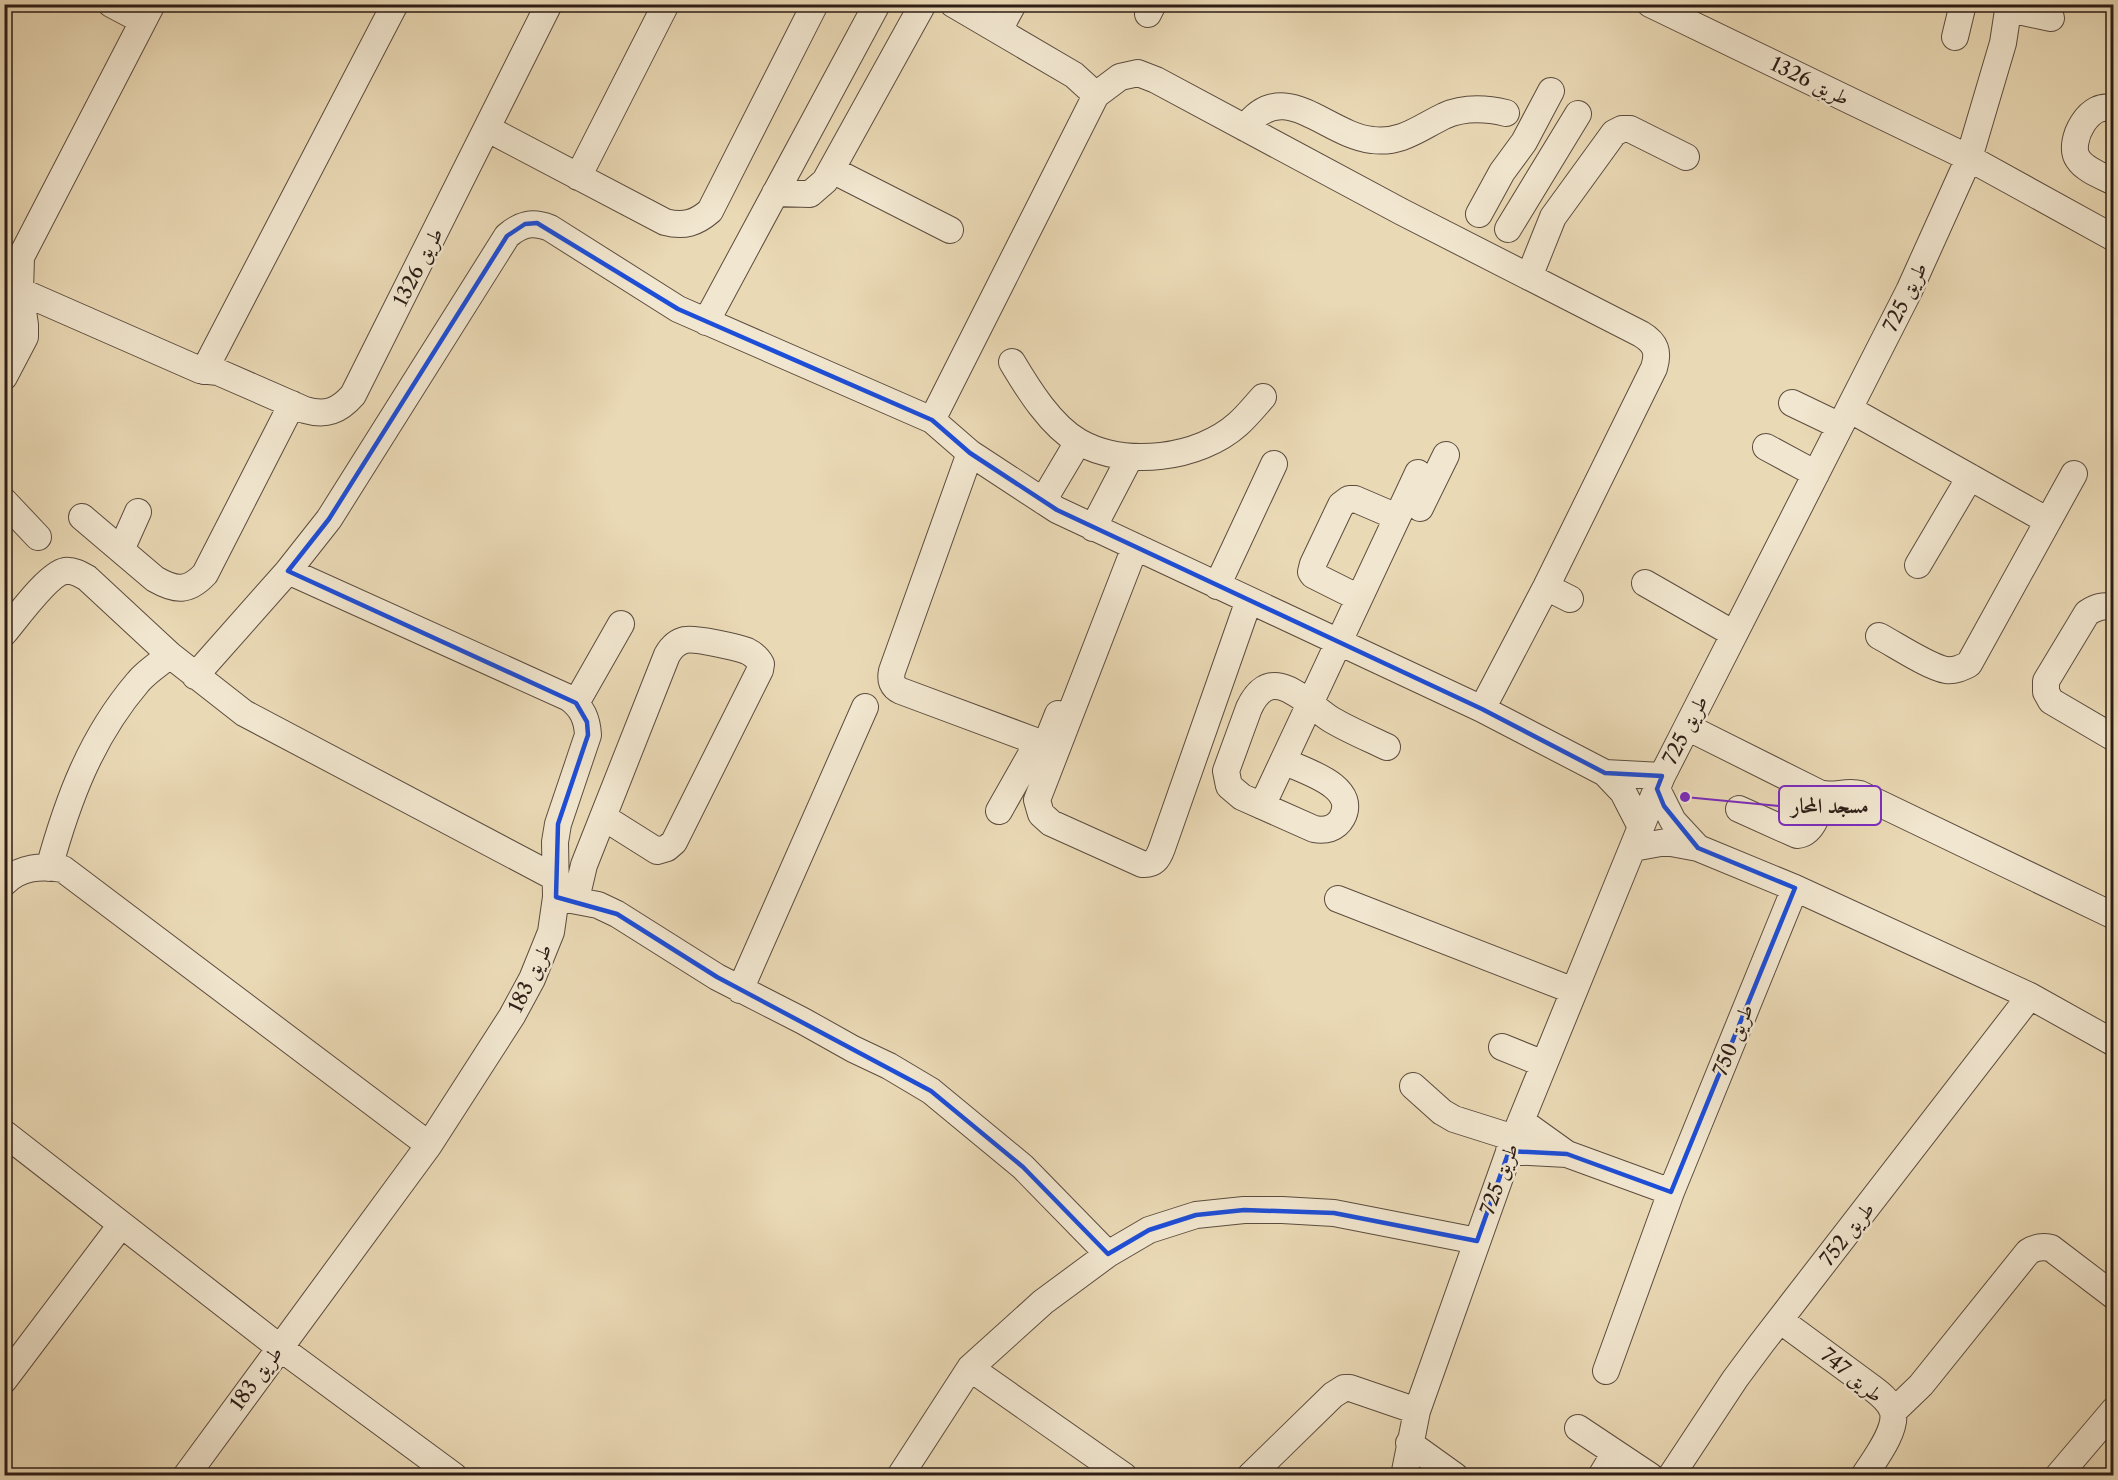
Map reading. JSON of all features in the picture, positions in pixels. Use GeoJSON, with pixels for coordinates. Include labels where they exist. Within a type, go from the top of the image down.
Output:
{"type":"FeatureCollection","features":[{"type":"Feature","properties":{"kind":"street"},"geometry":{"type":"LineString","coordinates":[[4,377],[25,337],[20,291],[21,257],[148,13],[111,4]]}},
{"type":"Feature","properties":{"kind":"street"},"geometry":{"type":"LineString","coordinates":[[211,371],[395,4]]}},
{"type":"Feature","properties":{"kind":"street","name":"طريق 1326"},"geometry":{"type":"LineString","coordinates":[[20,291],[318,414],[332,412],[344,406],[353,395],[549,4]]}},
{"type":"Feature","properties":{"kind":"street"},"geometry":{"type":"LineString","coordinates":[[578,177],[666,4]]}},
{"type":"Feature","properties":{"kind":"street"},"geometry":{"type":"LineString","coordinates":[[488,129],[665,222],[677,225],[690,224],[710,211],[815,4]]}},
{"type":"Feature","properties":{"kind":"street"},"geometry":{"type":"LineString","coordinates":[[706,322],[877,4]]}},
{"type":"Feature","properties":{"kind":"street"},"geometry":{"type":"LineString","coordinates":[[775,193],[810,194],[818,189],[832,170],[923,4]]}},
{"type":"Feature","properties":{"kind":"street"},"geometry":{"type":"LineString","coordinates":[[953,4],[1074,75],[1096,95]]}},
{"type":"Feature","properties":{"kind":"street"},"geometry":{"type":"LineString","coordinates":[[999,30],[1012,4]]}},
{"type":"Feature","properties":{"kind":"street","name":"طريق 1326"},"geometry":{"type":"LineString","coordinates":[[1650,4],[1969,158],[2114,238]]}},
{"type":"Feature","properties":{"kind":"street"},"geometry":{"type":"LineString","coordinates":[[1955,37],[1962,4]]}},
{"type":"Feature","properties":{"kind":"street"},"geometry":{"type":"LineString","coordinates":[[2009,7],[2051,18]]}},
{"type":"Feature","properties":{"kind":"street","name":"طريق 725"},"geometry":{"type":"LineString","coordinates":[[1404,1476],[1417,1411],[1477,1241],[1515,1137],[1637,837],[1686,727],[1909,291],[1969,158],[2003,43],[2009,7]]}},
{"type":"Feature","properties":{"kind":"street"},"geometry":{"type":"LineString","coordinates":[[932,420],[1096,95],[1120,76],[1138,73],[1156,80],[1650,339],[1656,348],[1657,358],[1654,368],[1546,587],[1482,709]]}},
{"type":"Feature","properties":{"kind":"street"},"geometry":{"type":"LineString","coordinates":[[1479,214],[1502,172],[1522,145],[1551,91]]}},
{"type":"Feature","properties":{"kind":"street"},"geometry":{"type":"LineString","coordinates":[[1245,128],[1259,112],[1280,105],[1298,110],[1365,140],[1381,141],[1397,140],[1444,116],[1459,111],[1475,108],[1506,113]]}},
{"type":"Feature","properties":{"kind":"street"},"geometry":{"type":"LineString","coordinates":[[2114,110],[2103,107],[2092,111],[2076,137],[2074,146],[2079,161],[2114,182]]}},
{"type":"Feature","properties":{"kind":"street"},"geometry":{"type":"LineString","coordinates":[[1508,229],[1578,114]]}},
{"type":"Feature","properties":{"kind":"street"},"geometry":{"type":"LineString","coordinates":[[1529,277],[1549,225],[1614,133],[1622,129],[1634,130],[1686,157]]}},
{"type":"Feature","properties":{"kind":"street"},"geometry":{"type":"LineString","coordinates":[[1522,145],[1574,188]]}},
{"type":"Feature","properties":{"kind":"street"},"geometry":{"type":"LineString","coordinates":[[832,170],[950,230]]}},
{"type":"Feature","properties":{"kind":"street"},"geometry":{"type":"LineString","coordinates":[[195,676],[288,571],[328,519],[507,236],[525,224],[537,223],[550,228],[678,309],[932,420],[970,453],[1043,501],[1093,528],[1482,709],[1605,773],[1660,782],[1674,821],[1698,848]]}},
{"type":"Feature","properties":{"kind":"street"},"geometry":{"type":"LineString","coordinates":[[1012,362],[1030,392],[1051,418],[1078,441],[1102,452],[1130,457],[1168,456],[1204,445],[1237,425],[1263,397]]}},
{"type":"Feature","properties":{"kind":"street"},"geometry":{"type":"LineString","coordinates":[[1792,403],[1844,418],[1971,477],[2048,521]]}},
{"type":"Feature","properties":{"kind":"street"},"geometry":{"type":"LineString","coordinates":[[82,518],[155,579],[167,586],[182,589],[195,584],[206,574],[291,404]]}},
{"type":"Feature","properties":{"kind":"street"},"geometry":{"type":"LineString","coordinates":[[1043,501],[1078,441]]}},
{"type":"Feature","properties":{"kind":"street"},"geometry":{"type":"LineString","coordinates":[[1766,447],[1816,474]]}},
{"type":"Feature","properties":{"kind":"street"},"geometry":{"type":"LineString","coordinates":[[970,453],[892,671],[891,681],[896,689],[1038,742],[1045,741],[1052,732],[1128,544]]}},
{"type":"Feature","properties":{"kind":"street"},"geometry":{"type":"LineString","coordinates":[[1262,806],[1310,702],[1345,645],[1446,455]]}},
{"type":"Feature","properties":{"kind":"street"},"geometry":{"type":"LineString","coordinates":[[1093,528],[1130,457]]}},
{"type":"Feature","properties":{"kind":"street"},"geometry":{"type":"LineString","coordinates":[[1217,586],[1274,464]]}},
{"type":"Feature","properties":{"kind":"street"},"geometry":{"type":"LineString","coordinates":[[1345,645],[1359,597],[1418,473]]}},
{"type":"Feature","properties":{"kind":"street"},"geometry":{"type":"LineString","coordinates":[[1879,636],[1937,667],[1948,670],[1959,669],[1968,664],[2074,474]]}},
{"type":"Feature","properties":{"kind":"street"},"geometry":{"type":"LineString","coordinates":[[1918,565],[1971,477]]}},
{"type":"Feature","properties":{"kind":"street"},"geometry":{"type":"LineString","coordinates":[[1359,597],[1313,575],[1312,564],[1341,505],[1346,501],[1356,499],[1397,517]]}},
{"type":"Feature","properties":{"kind":"street"},"geometry":{"type":"LineString","coordinates":[[4,501],[38,537]]}},
{"type":"Feature","properties":{"kind":"street"},"geometry":{"type":"LineString","coordinates":[[121,550],[138,512]]}},
{"type":"Feature","properties":{"kind":"street"},"geometry":{"type":"LineString","coordinates":[[1128,544],[1037,800],[1041,814],[1052,823],[1142,864],[1155,862],[1162,849],[1249,600]]}},
{"type":"Feature","properties":{"kind":"street"},"geometry":{"type":"LineString","coordinates":[[4,633],[46,583],[62,571],[72,570],[87,578],[170,656],[244,713],[563,891],[617,914],[740,990],[931,1090],[1023,1167],[1108,1254]]}},
{"type":"Feature","properties":{"kind":"street"},"geometry":{"type":"LineString","coordinates":[[288,571],[560,693],[576,704],[621,624]]}},
{"type":"Feature","properties":{"kind":"street"},"geometry":{"type":"LineString","coordinates":[[1645,583],[1734,634]]}},
{"type":"Feature","properties":{"kind":"street"},"geometry":{"type":"LineString","coordinates":[[1546,587],[1570,599]]}},
{"type":"Feature","properties":{"kind":"street"},"geometry":{"type":"LineString","coordinates":[[2114,607],[2096,607],[2087,613],[2046,681],[2046,692],[2051,701],[2114,738]]}},
{"type":"Feature","properties":{"kind":"street"},"geometry":{"type":"LineString","coordinates":[[563,891],[584,865],[667,655],[671,648],[678,642],[694,640],[746,651],[758,659],[761,664],[759,674],[674,842],[667,848],[657,851],[603,817]]}},
{"type":"Feature","properties":{"kind":"street"},"geometry":{"type":"LineString","coordinates":[[50,868],[67,807],[82,768],[108,723],[139,680],[170,656]]}},
{"type":"Feature","properties":{"kind":"street"},"geometry":{"type":"LineString","coordinates":[[1282,761],[1334,786],[1341,792],[1345,802],[1345,812],[1341,821],[1324,830],[1314,830],[1235,793],[1226,779],[1228,763],[1253,699],[1260,692],[1278,686],[1295,692],[1334,721],[1386,747]]}},
{"type":"Feature","properties":{"kind":"street","name":"طريق 183"},"geometry":{"type":"LineString","coordinates":[[186,1476],[429,1145],[481,1066],[532,979],[551,932],[563,891],[555,842],[558,824],[588,735],[587,722],[583,712],[576,704]]}},
{"type":"Feature","properties":{"kind":"street"},"geometry":{"type":"LineString","coordinates":[[740,990],[865,707]]}},
{"type":"Feature","properties":{"kind":"street"},"geometry":{"type":"LineString","coordinates":[[1686,727],[1824,795],[1850,792],[1860,794],[2114,916]]}},
{"type":"Feature","properties":{"kind":"street"},"geometry":{"type":"LineString","coordinates":[[999,811],[1038,742]]}},
{"type":"Feature","properties":{"kind":"street"},"geometry":{"type":"LineString","coordinates":[[1605,773],[1623,792],[1637,837],[1698,848],[1795,888],[2030,996],[2114,1043]]}},
{"type":"Feature","properties":{"kind":"street"},"geometry":{"type":"LineString","coordinates":[[1739,809],[1801,835],[1811,827],[1824,795]]}},
{"type":"Feature","properties":{"kind":"street"},"geometry":{"type":"LineString","coordinates":[[4,883],[22,871],[35,868],[63,869],[429,1145]]}},
{"type":"Feature","properties":{"kind":"street","name":"طريق 750"},"geometry":{"type":"LineString","coordinates":[[1606,1371],[1671,1192],[1795,888]]}},
{"type":"Feature","properties":{"kind":"street"},"geometry":{"type":"LineString","coordinates":[[1338,899],[1574,991]]}},
{"type":"Feature","properties":{"kind":"street","name":"طريق 752"},"geometry":{"type":"LineString","coordinates":[[1578,1428],[1615,1453],[1666,1475],[1735,1379],[2030,996]]}},
{"type":"Feature","properties":{"kind":"street"},"geometry":{"type":"LineString","coordinates":[[1502,1047],[1544,1064]]}},
{"type":"Feature","properties":{"kind":"street"},"geometry":{"type":"LineString","coordinates":[[1413,1086],[1448,1116],[1567,1154],[1671,1192]]}},
{"type":"Feature","properties":{"kind":"street"},"geometry":{"type":"LineString","coordinates":[[4,1133],[279,1347],[454,1476]]}},
{"type":"Feature","properties":{"kind":"street"},"geometry":{"type":"LineString","coordinates":[[900,1476],[970,1368],[1043,1302],[1108,1254],[1149,1230],[1196,1215],[1244,1210],[1334,1213],[1477,1241]]}},
{"type":"Feature","properties":{"kind":"street"},"geometry":{"type":"LineString","coordinates":[[4,1380],[121,1225]]}},
{"type":"Feature","properties":{"kind":"street"},"geometry":{"type":"LineString","coordinates":[[1893,1412],[1921,1385],[2033,1248],[2051,1248],[2114,1296]]}},
{"type":"Feature","properties":{"kind":"street","name":"طريق 747"},"geometry":{"type":"LineString","coordinates":[[1780,1320],[1886,1399],[1893,1412],[1892,1426],[1886,1442],[1864,1476]]}},
{"type":"Feature","properties":{"kind":"street"},"geometry":{"type":"LineString","coordinates":[[970,1368],[1124,1476]]}},
{"type":"Feature","properties":{"kind":"street"},"geometry":{"type":"LineString","coordinates":[[1250,1476],[1333,1395],[1344,1388],[1417,1411]]}},
{"type":"Feature","properties":{"kind":"street"},"geometry":{"type":"LineString","coordinates":[[2058,1476],[2114,1410]]}},
{"type":"Feature","properties":{"kind":"street"},"geometry":{"type":"LineString","coordinates":[[1409,1443],[1455,1476]]}},
{"type":"Feature","properties":{"kind":"street"},"geometry":{"type":"LineString","coordinates":[[1601,1476],[1615,1453]]}},
{"type":"Feature","properties":{"kind":"highlighted area"},"geometry":{"type":"Polygon","coordinates":[[[537,223],[678,309],[932,420],[970,453],[1057,510],[1482,709],[1605,773],[1662,776],[1657,789],[1664,806],[1698,848],[1795,888],[1671,1192],[1567,1154],[1509,1151],[1477,1241],[1334,1213],[1244,1210],[1196,1215],[1149,1230],[1108,1254],[1023,1167],[931,1091],[717,977],[617,914],[556,897],[558,824],[588,735],[587,722],[576,703],[288,571],[329,519],[507,236],[525,224],[537,223]]]}},
{"type":"Feature","properties":{"kind":"place","name":"مسجد المحار"},"geometry":{"type":"Point","coordinates":[1685,797]}}]}
